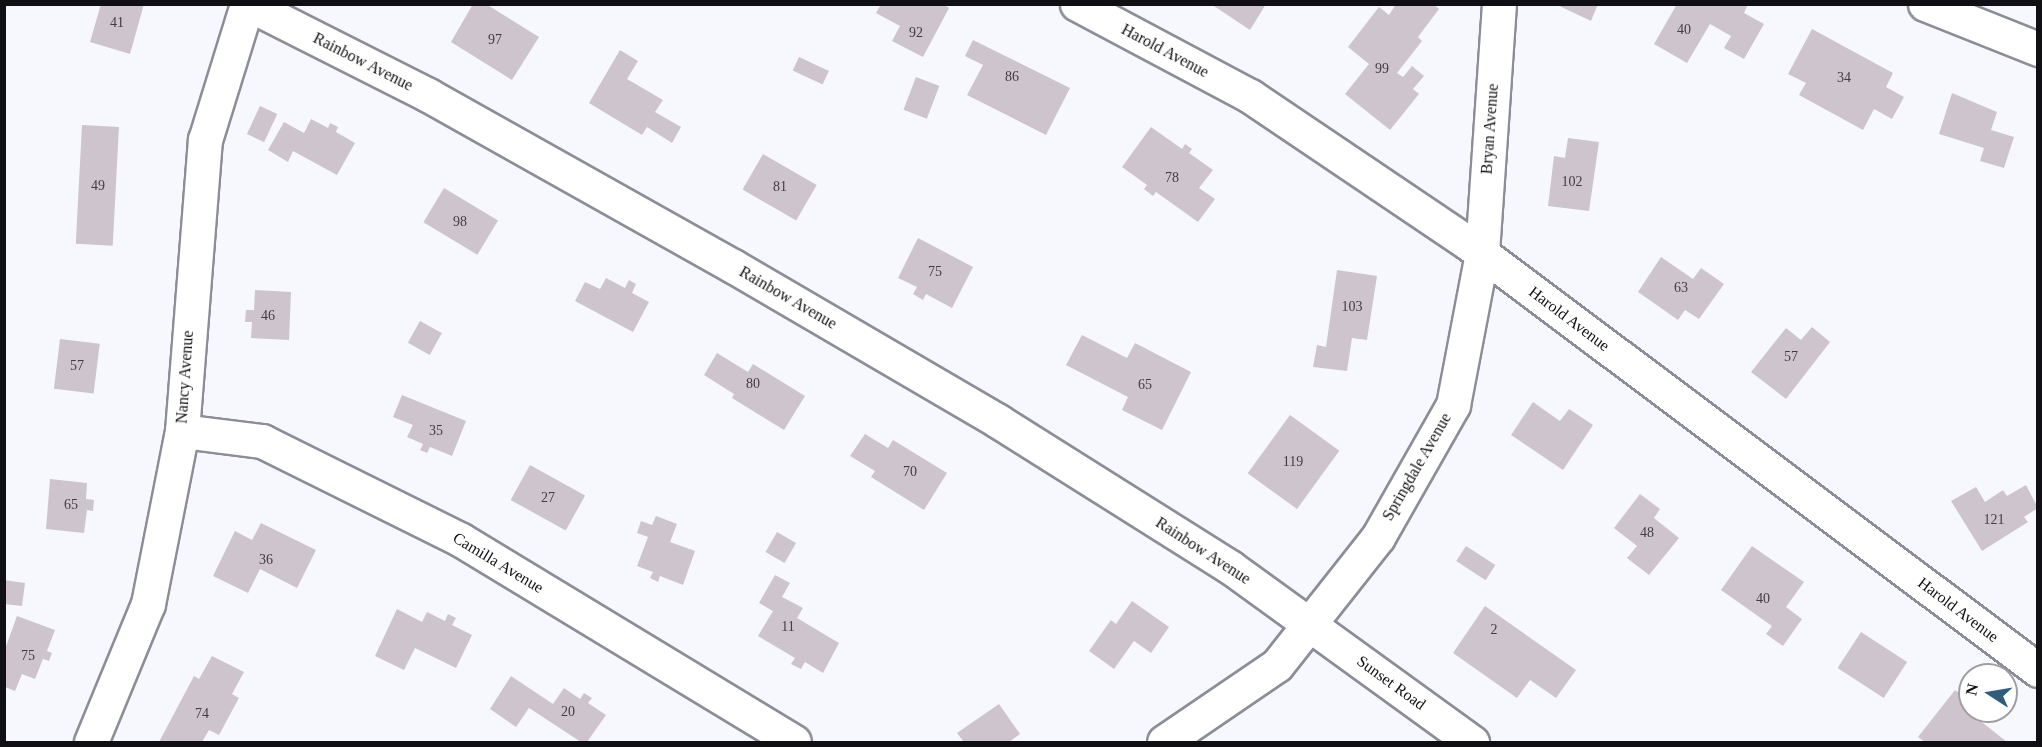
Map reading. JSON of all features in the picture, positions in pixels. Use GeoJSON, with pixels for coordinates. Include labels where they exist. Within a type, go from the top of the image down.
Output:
{"type":"FeatureCollection","features":[{"type":"Feature","properties":{"kind":"street","name":"Nancy Avenue"},"geometry":{"type":"LineString","coordinates":[[91,742],[148,604],[182,432],[205,140],[247,4]]}},
{"type":"Feature","properties":{"kind":"street","name":"Rainbow Avenue"},"geometry":{"type":"LineString","coordinates":[[247,4],[428,95],[733,266],[998,421],[1230,567],[1309,624]]}},
{"type":"Feature","properties":{"kind":"street","name":"Harold Avenue"},"geometry":{"type":"LineString","coordinates":[[1077,4],[1250,96],[1482,253],[2035,664]]}},
{"type":"Feature","properties":{"kind":"street","name":"Bryan Avenue"},"geometry":{"type":"LineString","coordinates":[[1482,253],[1499,4]]}},
{"type":"Feature","properties":{"kind":"street"},"geometry":{"type":"LineString","coordinates":[[1924,4],[2037,49]]}},
{"type":"Feature","properties":{"kind":"street","name":"Springdale Avenue"},"geometry":{"type":"LineString","coordinates":[[1164,742],[1277,665],[1378,537],[1453,405],[1482,253]]}},
{"type":"Feature","properties":{"kind":"street","name":"Camilla Avenue"},"geometry":{"type":"LineString","coordinates":[[182,432],[262,441],[461,540],[794,742]]}},
{"type":"Feature","properties":{"kind":"street","name":"Sunset Road"},"geometry":{"type":"LineString","coordinates":[[1309,624],[1472,742]]}},
{"type":"Feature","properties":{"kind":"building"},"geometry":{"type":"Polygon","coordinates":[[[101,4],[144,4],[130,54],[90,42],[101,4]]]}},
{"type":"Feature","properties":{"kind":"building"},"geometry":{"type":"Polygon","coordinates":[[[473,4],[486,4],[539,37],[512,80],[451,42],[473,4]]]}},
{"type":"Feature","properties":{"kind":"building"},"geometry":{"type":"Polygon","coordinates":[[[881,4],[943,4],[949,8],[923,57],[892,41],[900,26],[876,13],[881,4]]]}},
{"type":"Feature","properties":{"kind":"building"},"geometry":{"type":"Polygon","coordinates":[[[1211,4],[1266,4],[1250,30],[1211,4]]]}},
{"type":"Feature","properties":{"kind":"building"},"geometry":{"type":"Polygon","coordinates":[[[1396,4],[1433,4],[1439,9],[1418,37],[1422,41],[1397,73],[1403,77],[1412,66],[1424,76],[1413,89],[1419,94],[1390,130],[1345,94],[1369,64],[1348,47],[1379,7],[1389,15],[1396,4]]]}},
{"type":"Feature","properties":{"kind":"building"},"geometry":{"type":"Polygon","coordinates":[[[1555,4],[1598,4],[1591,21],[1555,4]]]}},
{"type":"Feature","properties":{"kind":"building"},"geometry":{"type":"Polygon","coordinates":[[[1677,4],[1748,4],[1744,13],[1764,24],[1744,59],[1724,48],[1731,36],[1710,24],[1687,63],[1654,44],[1677,4]]]}},
{"type":"Feature","properties":{"kind":"building"},"geometry":{"type":"Polygon","coordinates":[[[1812,29],[1893,73],[1886,87],[1904,97],[1892,119],[1874,109],[1863,130],[1799,95],[1806,83],[1788,74],[1812,29]]]}},
{"type":"Feature","properties":{"kind":"building"},"geometry":{"type":"Polygon","coordinates":[[[973,40],[1070,88],[1046,135],[967,95],[983,65],[965,56],[973,40]]]}},
{"type":"Feature","properties":{"kind":"building"},"geometry":{"type":"Polygon","coordinates":[[[620,50],[638,61],[627,79],[663,100],[655,112],[681,127],[672,143],[647,127],[642,135],[589,103],[620,50]]]}},
{"type":"Feature","properties":{"kind":"building"},"geometry":{"type":"Polygon","coordinates":[[[799,57],[829,71],[823,85],[793,71],[799,57]]]}},
{"type":"Feature","properties":{"kind":"building"},"geometry":{"type":"Polygon","coordinates":[[[916,77],[939,86],[927,119],[903,110],[916,77]]]}},
{"type":"Feature","properties":{"kind":"building"},"geometry":{"type":"Polygon","coordinates":[[[1952,93],[1997,112],[1991,130],[2014,137],[2004,168],[1980,161],[1984,148],[1939,134],[1952,93]]]}},
{"type":"Feature","properties":{"kind":"building"},"geometry":{"type":"Polygon","coordinates":[[[260,106],[277,114],[264,142],[247,134],[260,106]]]}},
{"type":"Feature","properties":{"kind":"building"},"geometry":{"type":"Polygon","coordinates":[[[311,119],[328,128],[330,123],[338,127],[336,132],[355,143],[337,175],[293,151],[288,162],[268,150],[284,122],[304,133],[311,119]]]}},
{"type":"Feature","properties":{"kind":"building"},"geometry":{"type":"Polygon","coordinates":[[[82,125],[119,127],[113,246],[76,244],[82,125]]]}},
{"type":"Feature","properties":{"kind":"building"},"geometry":{"type":"Polygon","coordinates":[[[1151,127],[1182,149],[1185,144],[1192,149],[1189,153],[1213,170],[1199,188],[1215,199],[1198,222],[1156,192],[1153,196],[1144,189],[1147,185],[1122,167],[1151,127]]]}},
{"type":"Feature","properties":{"kind":"building"},"geometry":{"type":"Polygon","coordinates":[[[1568,138],[1599,142],[1589,211],[1548,206],[1554,156],[1565,158],[1568,138]]]}},
{"type":"Feature","properties":{"kind":"building"},"geometry":{"type":"Polygon","coordinates":[[[763,154],[817,185],[796,221],[742,190],[763,154]]]}},
{"type":"Feature","properties":{"kind":"building"},"geometry":{"type":"Polygon","coordinates":[[[444,188],[498,220],[477,255],[423,222],[444,188]]]}},
{"type":"Feature","properties":{"kind":"building"},"geometry":{"type":"Polygon","coordinates":[[[918,238],[973,267],[952,308],[926,294],[923,300],[913,294],[917,287],[898,278],[918,238]]]}},
{"type":"Feature","properties":{"kind":"building"},"geometry":{"type":"Polygon","coordinates":[[[1661,257],[1693,279],[1701,268],[1724,284],[1699,319],[1685,310],[1678,320],[1638,292],[1661,257]]]}},
{"type":"Feature","properties":{"kind":"building"},"geometry":{"type":"Polygon","coordinates":[[[1337,270],[1377,276],[1367,340],[1352,338],[1347,371],[1313,367],[1317,345],[1326,347],[1337,270]]]}},
{"type":"Feature","properties":{"kind":"building"},"geometry":{"type":"Polygon","coordinates":[[[606,278],[625,288],[629,280],[636,284],[632,293],[649,302],[633,332],[575,301],[585,282],[600,289],[606,278]]]}},
{"type":"Feature","properties":{"kind":"building"},"geometry":{"type":"Polygon","coordinates":[[[255,290],[291,292],[289,340],[251,338],[252,322],[245,322],[246,310],[254,310],[255,290]]]}},
{"type":"Feature","properties":{"kind":"building"},"geometry":{"type":"Polygon","coordinates":[[[420,321],[442,333],[430,355],[408,343],[420,321]]]}},
{"type":"Feature","properties":{"kind":"building"},"geometry":{"type":"Polygon","coordinates":[[[1812,327],[1830,342],[1786,399],[1751,372],[1786,328],[1801,340],[1812,327]]]}},
{"type":"Feature","properties":{"kind":"building"},"geometry":{"type":"Polygon","coordinates":[[[1082,335],[1127,358],[1135,343],[1191,372],[1162,430],[1122,410],[1128,397],[1066,365],[1082,335]]]}},
{"type":"Feature","properties":{"kind":"building"},"geometry":{"type":"Polygon","coordinates":[[[60,339],[100,344],[94,394],[54,389],[60,339]]]}},
{"type":"Feature","properties":{"kind":"building"},"geometry":{"type":"Polygon","coordinates":[[[717,353],[748,372],[753,364],[805,396],[784,430],[732,398],[734,394],[704,375],[717,353]]]}},
{"type":"Feature","properties":{"kind":"building"},"geometry":{"type":"Polygon","coordinates":[[[402,395],[466,421],[452,456],[430,447],[427,453],[420,450],[423,444],[407,437],[413,425],[393,417],[402,395]]]}},
{"type":"Feature","properties":{"kind":"building"},"geometry":{"type":"Polygon","coordinates":[[[1533,402],[1560,421],[1569,409],[1593,425],[1563,470],[1511,435],[1533,402]]]}},
{"type":"Feature","properties":{"kind":"building"},"geometry":{"type":"Polygon","coordinates":[[[1290,415],[1339,451],[1297,509],[1248,473],[1290,415]]]}},
{"type":"Feature","properties":{"kind":"building"},"geometry":{"type":"Polygon","coordinates":[[[865,434],[888,448],[893,440],[947,473],[924,510],[871,477],[875,471],[850,456],[865,434]]]}},
{"type":"Feature","properties":{"kind":"building"},"geometry":{"type":"Polygon","coordinates":[[[530,465],[585,496],[566,531],[511,500],[530,465]]]}},
{"type":"Feature","properties":{"kind":"building"},"geometry":{"type":"Polygon","coordinates":[[[50,479],[87,483],[86,499],[94,500],[93,511],[87,510],[84,533],[46,529],[50,479]]]}},
{"type":"Feature","properties":{"kind":"building"},"geometry":{"type":"Polygon","coordinates":[[[2026,485],[2038,508],[2024,517],[2028,522],[1982,551],[1951,501],[1976,487],[1985,502],[2003,490],[2007,496],[2026,485]]]}},
{"type":"Feature","properties":{"kind":"building"},"geometry":{"type":"Polygon","coordinates":[[[1640,494],[1660,509],[1654,518],[1679,538],[1649,575],[1627,558],[1637,546],[1614,528],[1640,494]]]}},
{"type":"Feature","properties":{"kind":"building"},"geometry":{"type":"Polygon","coordinates":[[[656,516],[677,524],[670,542],[695,551],[683,585],[660,576],[658,582],[650,578],[653,572],[637,566],[648,537],[637,533],[641,521],[652,525],[656,516]]]}},
{"type":"Feature","properties":{"kind":"building"},"geometry":{"type":"Polygon","coordinates":[[[261,523],[316,550],[297,588],[260,569],[248,593],[213,576],[235,531],[252,540],[261,523]]]}},
{"type":"Feature","properties":{"kind":"building"},"geometry":{"type":"Polygon","coordinates":[[[777,532],[796,543],[785,563],[766,552],[777,532]]]}},
{"type":"Feature","properties":{"kind":"building"},"geometry":{"type":"Polygon","coordinates":[[[1466,546],[1495,565],[1486,580],[1456,561],[1466,546]]]}},
{"type":"Feature","properties":{"kind":"building"},"geometry":{"type":"Polygon","coordinates":[[[1752,546],[1804,582],[1786,607],[1802,619],[1783,646],[1766,634],[1772,626],[1721,590],[1752,546]]]}},
{"type":"Feature","properties":{"kind":"building"},"geometry":{"type":"Polygon","coordinates":[[[775,575],[790,583],[782,597],[803,608],[797,618],[839,643],[823,673],[805,662],[801,669],[791,664],[795,658],[758,636],[773,611],[759,603],[775,575]]]}},
{"type":"Feature","properties":{"kind":"building"},"geometry":{"type":"Polygon","coordinates":[[[4,580],[25,583],[22,606],[4,604],[4,580]]]}},
{"type":"Feature","properties":{"kind":"building"},"geometry":{"type":"Polygon","coordinates":[[[1132,601],[1169,627],[1151,653],[1134,641],[1114,669],[1089,651],[1111,620],[1116,624],[1132,601]]]}},
{"type":"Feature","properties":{"kind":"building"},"geometry":{"type":"Polygon","coordinates":[[[1485,606],[1576,670],[1556,698],[1530,680],[1517,698],[1453,653],[1485,606]]]}},
{"type":"Feature","properties":{"kind":"building"},"geometry":{"type":"Polygon","coordinates":[[[397,609],[422,622],[427,612],[445,621],[448,614],[456,618],[452,625],[472,635],[456,668],[415,648],[404,670],[375,656],[397,609]]]}},
{"type":"Feature","properties":{"kind":"building"},"geometry":{"type":"Polygon","coordinates":[[[17,616],[55,630],[47,651],[52,653],[49,661],[43,659],[35,679],[22,674],[15,691],[5,687],[5,649],[17,616]]]}},
{"type":"Feature","properties":{"kind":"building"},"geometry":{"type":"Polygon","coordinates":[[[1861,632],[1907,662],[1884,698],[1838,668],[1861,632]]]}},
{"type":"Feature","properties":{"kind":"building"},"geometry":{"type":"Polygon","coordinates":[[[212,656],[244,672],[232,694],[239,698],[219,735],[209,730],[202,742],[159,742],[194,676],[199,679],[212,656]]]}},
{"type":"Feature","properties":{"kind":"building"},"geometry":{"type":"Polygon","coordinates":[[[511,676],[553,704],[564,688],[580,699],[584,693],[592,698],[588,703],[606,715],[587,742],[581,742],[529,708],[516,727],[490,709],[511,676]]]}},
{"type":"Feature","properties":{"kind":"building"},"geometry":{"type":"Polygon","coordinates":[[[1955,690],[1958,692],[1958,723],[1983,723],[2007,742],[1925,742],[1918,737],[1955,690]]]}},
{"type":"Feature","properties":{"kind":"building"},"geometry":{"type":"Polygon","coordinates":[[[999,704],[1020,734],[1009,742],[964,742],[957,733],[999,704]]]}}]}
